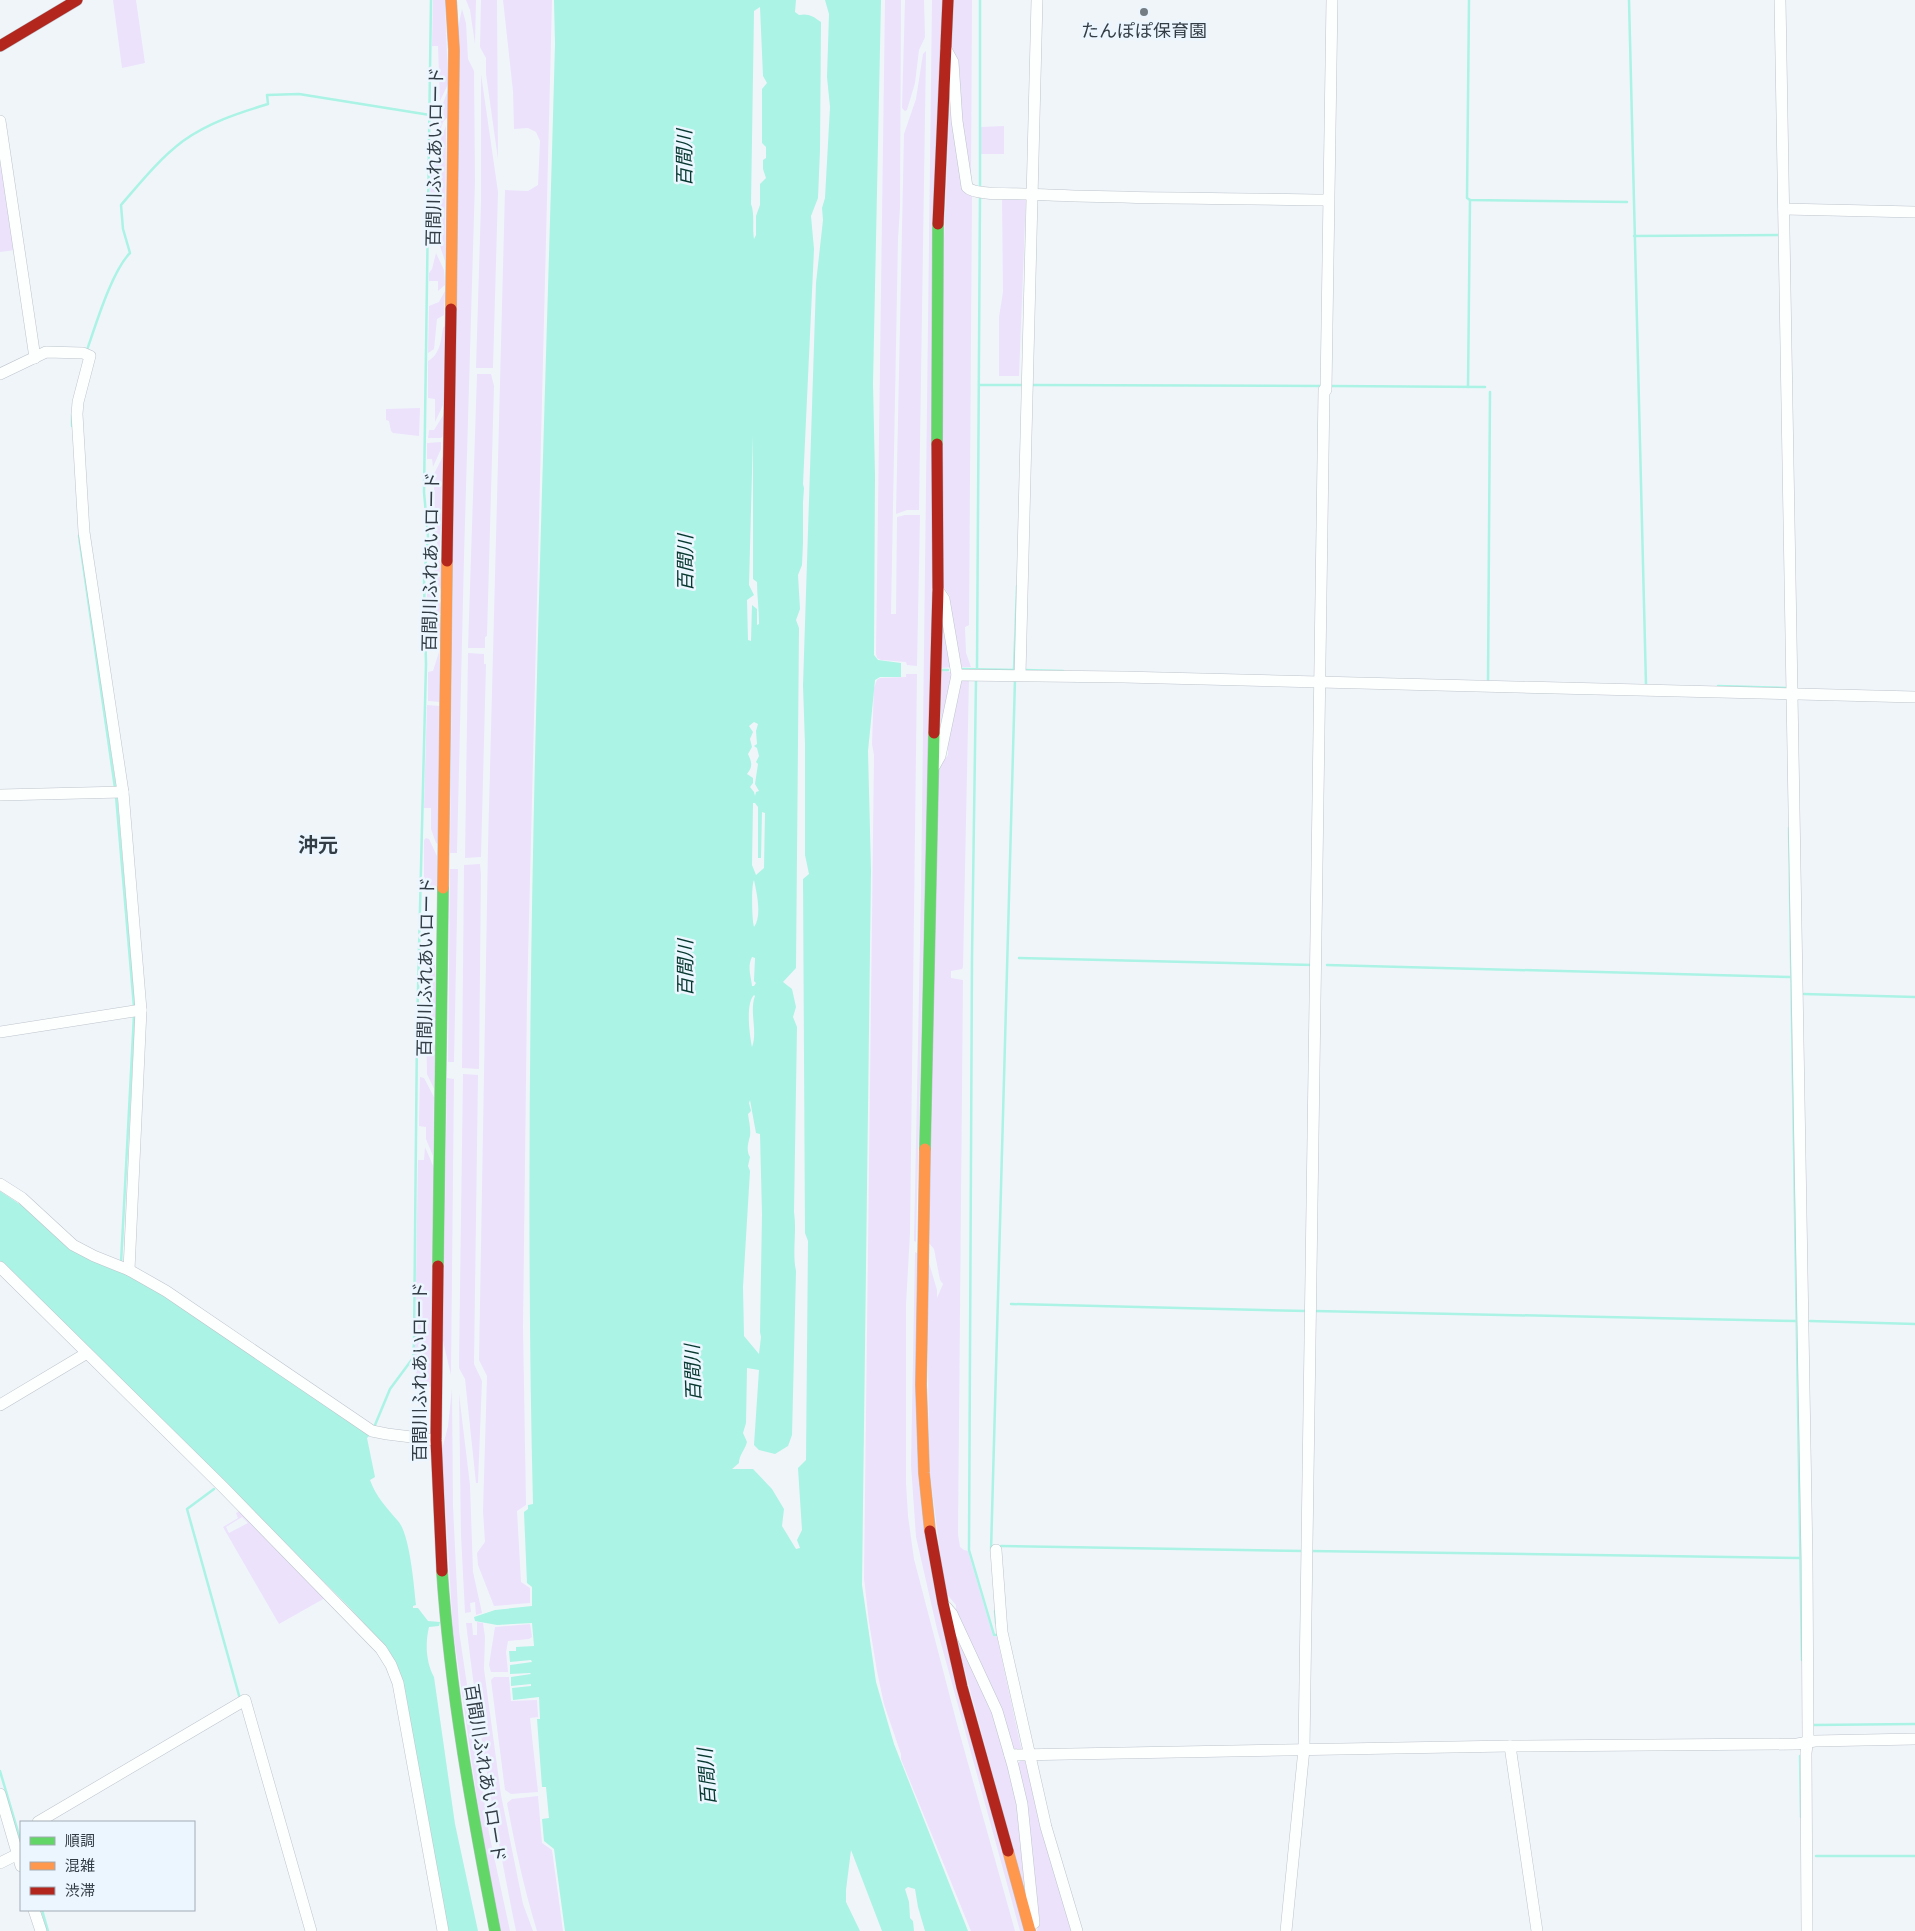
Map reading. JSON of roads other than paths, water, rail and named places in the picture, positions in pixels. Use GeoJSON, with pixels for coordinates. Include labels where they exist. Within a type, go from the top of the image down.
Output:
{"type":"FeatureCollection","features":[{"type":"Feature","properties":{"kind":"street"},"geometry":{"type":"LineString","coordinates":[[0,46],[77,0]]}},
{"type":"Feature","properties":{"kind":"street","name":"百間川ふれあいロード"},"geometry":{"type":"LineString","coordinates":[[451,0],[454,36],[454,89],[436,1440],[444,1593],[452,1675],[477,1839],[494,1931]]}},
{"type":"Feature","properties":{"kind":"street"},"geometry":{"type":"LineString","coordinates":[[943,1603],[952,1614],[997,1711],[1010,1755],[1022,1804],[1034,1924],[1029,1928],[962,1687],[943,1603],[930,1529],[924,1473],[921,1385],[928,937],[938,589],[936,380],[939,182],[948,0]]}},
{"type":"Feature","properties":{"kind":"street"},"geometry":{"type":"LineString","coordinates":[[1018,673],[1030,192],[1037,0]]}},
{"type":"Feature","properties":{"kind":"street"},"geometry":{"type":"LineString","coordinates":[[1286,1931],[1302,1751],[1332,0]]}},
{"type":"Feature","properties":{"kind":"street"},"geometry":{"type":"LineString","coordinates":[[1780,0],[1807,1561],[1807,1931]]}},
{"type":"Feature","properties":{"kind":"street"},"geometry":{"type":"LineString","coordinates":[[946,49],[953,62],[957,120],[967,187],[970,190],[979,192],[1328,200]]}},
{"type":"Feature","properties":{"kind":"street"},"geometry":{"type":"LineString","coordinates":[[0,121],[35,358]]}},
{"type":"Feature","properties":{"kind":"street"},"geometry":{"type":"LineString","coordinates":[[1784,209],[1915,212]]}},
{"type":"Feature","properties":{"kind":"street"},"geometry":{"type":"LineString","coordinates":[[0,374],[46,352],[85,354],[90,356],[78,402],[77,414],[84,532],[118,792],[136,1011],[129,1270]]}},
{"type":"Feature","properties":{"kind":"street"},"geometry":{"type":"LineString","coordinates":[[934,767],[940,756],[957,675],[944,599],[938,589]]}},
{"type":"Feature","properties":{"kind":"street"},"geometry":{"type":"LineString","coordinates":[[957,675],[1018,673],[1320,679],[1915,697]]}},
{"type":"Feature","properties":{"kind":"street"},"geometry":{"type":"LineString","coordinates":[[0,795],[118,792]]}},
{"type":"Feature","properties":{"kind":"street"},"geometry":{"type":"LineString","coordinates":[[0,1032],[136,1011]]}},
{"type":"Feature","properties":{"kind":"street"},"geometry":{"type":"LineString","coordinates":[[0,1184],[22,1198],[73,1245],[129,1270],[166,1291],[372,1431],[436,1440]]}},
{"type":"Feature","properties":{"kind":"street"},"geometry":{"type":"LineString","coordinates":[[0,1267],[230,1494],[381,1649],[391,1665],[398,1683],[443,1931]]}},
{"type":"Feature","properties":{"kind":"street"},"geometry":{"type":"LineString","coordinates":[[0,1405],[87,1353]]}},
{"type":"Feature","properties":{"kind":"street"},"geometry":{"type":"LineString","coordinates":[[996,1550],[1000,1622],[1028,1756],[1046,1827],[1078,1931]]}},
{"type":"Feature","properties":{"kind":"street"},"geometry":{"type":"LineString","coordinates":[[40,1821],[245,1700],[311,1931]]}},
{"type":"Feature","properties":{"kind":"street"},"geometry":{"type":"LineString","coordinates":[[1010,1755],[1510,1750],[1915,1740]]}},
{"type":"Feature","properties":{"kind":"street"},"geometry":{"type":"LineString","coordinates":[[1510,1750],[1537,1931]]}},
{"type":"Feature","properties":{"kind":"street"},"geometry":{"type":"LineString","coordinates":[[0,1794],[18,1834],[20,1862]]}},
{"type":"Feature","properties":{"kind":"street"},"geometry":{"type":"LineString","coordinates":[[0,1863],[18,1854]]}},
{"type":"Feature","properties":{"kind":"street"},"geometry":{"type":"LineString","coordinates":[[34,1911],[41,1931]]}},
{"type":"Feature","properties":{"kind":"water","name":"百間川"},"geometry":{"type":"Polygon","coordinates":[[[554,0],[796,0],[795,12],[799,15],[805,14],[821,22],[818,198],[811,216],[814,249],[803,484],[802,565],[798,575],[800,609],[796,620],[799,628],[796,968],[783,982],[792,989],[796,1007],[793,1017],[797,1027],[794,1212],[794,1257],[796,1271],[792,1435],[788,1446],[775,1454],[759,1450],[754,1445],[759,1370],[747,1368],[746,1423],[743,1433],[747,1442],[739,1463],[732,1469],[753,1469],[772,1489],[784,1509],[782,1526],[796,1549],[800,1548],[797,1540],[802,1530],[798,1468],[806,1460],[808,1241],[805,1233],[803,879],[809,874],[805,855],[803,686],[816,283],[823,220],[822,208],[825,198],[830,107],[827,77],[829,14],[825,0],[881,0],[873,384],[875,475],[874,655],[878,660],[901,663],[901,677],[880,677],[875,680],[868,751],[871,870],[862,1585],[876,1682],[894,1744],[968,1931],[925,1931],[915,1889],[908,1887],[905,1889],[914,1931],[882,1931],[851,1850],[846,1902],[860,1931],[565,1931],[554,1849],[544,1841],[542,1819],[549,1818],[546,1787],[542,1787],[537,1719],[540,1719],[539,1697],[513,1700],[512,1688],[531,1686],[531,1684],[511,1686],[511,1677],[531,1674],[510,1674],[510,1665],[532,1662],[531,1660],[510,1662],[509,1651],[516,1651],[516,1647],[534,1646],[532,1623],[497,1625],[475,1621],[474,1617],[495,1610],[532,1606],[532,1587],[527,1583],[524,1512],[528,1509],[528,1505],[533,1504],[530,1322],[531,957],[539,592],[555,44],[554,0]],[[760,7],[754,11],[751,204],[754,239],[756,235],[756,216],[760,205],[760,184],[766,178],[763,169],[766,147],[762,143],[762,89],[767,83],[763,76],[760,7]],[[753,435],[749,585],[754,595],[747,600],[748,640],[751,641],[752,605],[757,609],[757,625],[759,624],[757,582],[753,579],[753,435]],[[754,722],[749,726],[753,732],[750,739],[752,747],[748,754],[751,767],[747,774],[753,778],[753,783],[750,787],[755,796],[756,792],[759,791],[755,784],[758,764],[756,762],[759,756],[757,748],[754,746],[757,744],[756,731],[758,724],[754,722]],[[753,803],[752,865],[756,875],[764,868],[765,813],[762,812],[761,858],[758,858],[758,807],[753,803]],[[754,880],[752,889],[754,927],[758,911],[754,880]],[[752,957],[750,964],[752,986],[754,986],[756,983],[754,981],[755,958],[752,957]],[[754,995],[750,1006],[749,1021],[752,1047],[754,1041],[754,995]],[[750,1100],[751,1111],[748,1114],[750,1136],[748,1152],[750,1157],[748,1166],[750,1171],[743,1287],[744,1336],[759,1354],[761,1337],[762,1214],[760,1134],[756,1133],[750,1100]]]}},
{"type":"Feature","properties":{"kind":"water"},"geometry":{"type":"Polygon","coordinates":[[[0,1191],[121,1272],[181,1307],[370,1435],[367,1438],[375,1477],[370,1480],[379,1497],[398,1521],[406,1537],[416,1605],[413,1608],[418,1608],[428,1621],[440,1622],[439,1626],[429,1627],[427,1653],[434,1677],[455,1824],[478,1931],[446,1931],[388,1649],[240,1497],[0,1261],[0,1191]]]}},
{"type":"Feature","properties":{"kind":"waterway"},"geometry":{"type":"LineString","coordinates":[[375,1425],[390,1389],[413,1358],[414,1343],[417,1031],[426,664],[424,581],[428,537],[424,492],[431,0]]}},
{"type":"Feature","properties":{"kind":"waterway"},"geometry":{"type":"LineString","coordinates":[[980,0],[980,188]]}},
{"type":"Feature","properties":{"kind":"waterway"},"geometry":{"type":"LineString","coordinates":[[1469,0],[1467,198],[1470,200],[1627,202]]}},
{"type":"Feature","properties":{"kind":"waterway"},"geometry":{"type":"LineString","coordinates":[[1629,0],[1646,685]]}},
{"type":"Feature","properties":{"kind":"waterway"},"geometry":{"type":"LineString","coordinates":[[87,350],[111,285],[123,261],[130,253],[123,229],[121,205],[158,163],[183,141],[213,124],[268,104],[267,95],[299,94],[430,115]]}},
{"type":"Feature","properties":{"kind":"waterway"},"geometry":{"type":"LineString","coordinates":[[977,669],[980,196]]}},
{"type":"Feature","properties":{"kind":"waterway"},"geometry":{"type":"LineString","coordinates":[[1468,387],[1470,200]]}},
{"type":"Feature","properties":{"kind":"waterway"},"geometry":{"type":"LineString","coordinates":[[1634,236],[1780,235]]}},
{"type":"Feature","properties":{"kind":"waterway"},"geometry":{"type":"LineString","coordinates":[[979,385],[1024,385]]}},
{"type":"Feature","properties":{"kind":"waterway"},"geometry":{"type":"LineString","coordinates":[[1032,385],[1321,386]]}},
{"type":"Feature","properties":{"kind":"waterway"},"geometry":{"type":"LineString","coordinates":[[1331,386],[1485,387]]}},
{"type":"Feature","properties":{"kind":"waterway"},"geometry":{"type":"LineString","coordinates":[[1488,682],[1490,392]]}},
{"type":"Feature","properties":{"kind":"waterway"},"geometry":{"type":"LineString","coordinates":[[72,414],[72,426]]}},
{"type":"Feature","properties":{"kind":"waterway"},"geometry":{"type":"LineString","coordinates":[[79,536],[115,788]]}},
{"type":"Feature","properties":{"kind":"waterway"},"geometry":{"type":"LineString","coordinates":[[1014,670],[1017,586]]}},
{"type":"Feature","properties":{"kind":"waterway"},"geometry":{"type":"LineString","coordinates":[[962,669],[1016,670]]}},
{"type":"Feature","properties":{"kind":"waterway"},"geometry":{"type":"LineString","coordinates":[[941,670],[948,670]]}},
{"type":"Feature","properties":{"kind":"waterway"},"geometry":{"type":"LineString","coordinates":[[1024,670],[1063,671]]}},
{"type":"Feature","properties":{"kind":"waterway"},"geometry":{"type":"LineString","coordinates":[[991,1551],[1015,679]]}},
{"type":"Feature","properties":{"kind":"waterway"},"geometry":{"type":"LineString","coordinates":[[976,680],[972,957],[969,1550],[994,1635],[998,1635]]}},
{"type":"Feature","properties":{"kind":"waterway"},"geometry":{"type":"LineString","coordinates":[[1718,686],[1787,688]]}},
{"type":"Feature","properties":{"kind":"waterway"},"geometry":{"type":"LineString","coordinates":[[116,796],[134,1007]]}},
{"type":"Feature","properties":{"kind":"waterway"},"geometry":{"type":"LineString","coordinates":[[1789,828],[1802,1660]]}},
{"type":"Feature","properties":{"kind":"waterway"},"geometry":{"type":"LineString","coordinates":[[1019,958],[1313,965]]}},
{"type":"Feature","properties":{"kind":"waterway"},"geometry":{"type":"LineString","coordinates":[[1327,965],[1790,977]]}},
{"type":"Feature","properties":{"kind":"waterway"},"geometry":{"type":"LineString","coordinates":[[1804,994],[1915,997]]}},
{"type":"Feature","properties":{"kind":"waterway"},"geometry":{"type":"LineString","coordinates":[[121,1263],[134,1015]]}},
{"type":"Feature","properties":{"kind":"waterway"},"geometry":{"type":"LineString","coordinates":[[1011,1304],[1306,1311]]}},
{"type":"Feature","properties":{"kind":"waterway"},"geometry":{"type":"LineString","coordinates":[[1315,1311],[1796,1321]]}},
{"type":"Feature","properties":{"kind":"waterway"},"geometry":{"type":"LineString","coordinates":[[1810,1321],[1915,1324]]}},
{"type":"Feature","properties":{"kind":"waterway"},"geometry":{"type":"LineString","coordinates":[[214,1489],[187,1509],[240,1699]]}},
{"type":"Feature","properties":{"kind":"waterway"},"geometry":{"type":"LineString","coordinates":[[1001,1546],[1303,1551]]}},
{"type":"Feature","properties":{"kind":"waterway"},"geometry":{"type":"LineString","coordinates":[[1310,1551],[1800,1558]]}},
{"type":"Feature","properties":{"kind":"waterway"},"geometry":{"type":"LineString","coordinates":[[995,1611],[996,1623]]}},
{"type":"Feature","properties":{"kind":"waterway"},"geometry":{"type":"LineString","coordinates":[[1813,1725],[1915,1724]]}},
{"type":"Feature","properties":{"kind":"waterway"},"geometry":{"type":"LineString","coordinates":[[1800,1756],[1801,1817]]}},
{"type":"Feature","properties":{"kind":"waterway"},"geometry":{"type":"LineString","coordinates":[[0,1771],[20,1839]]}},
{"type":"Feature","properties":{"kind":"waterway"},"geometry":{"type":"LineString","coordinates":[[1816,1856],[1915,1856]]}},
{"type":"Feature","properties":{"kind":"waterway"},"geometry":{"type":"LineString","coordinates":[[42,1911],[48,1931]]}},
{"type":"Feature","properties":{"kind":"place","name":"たんぽぽ保育園"},"geometry":{"type":"Point","coordinates":[1144,12]}},
{"type":"Feature","properties":{"kind":"district","name":"沖元"},"geometry":{"type":"Point","coordinates":[318,845]}}]}
